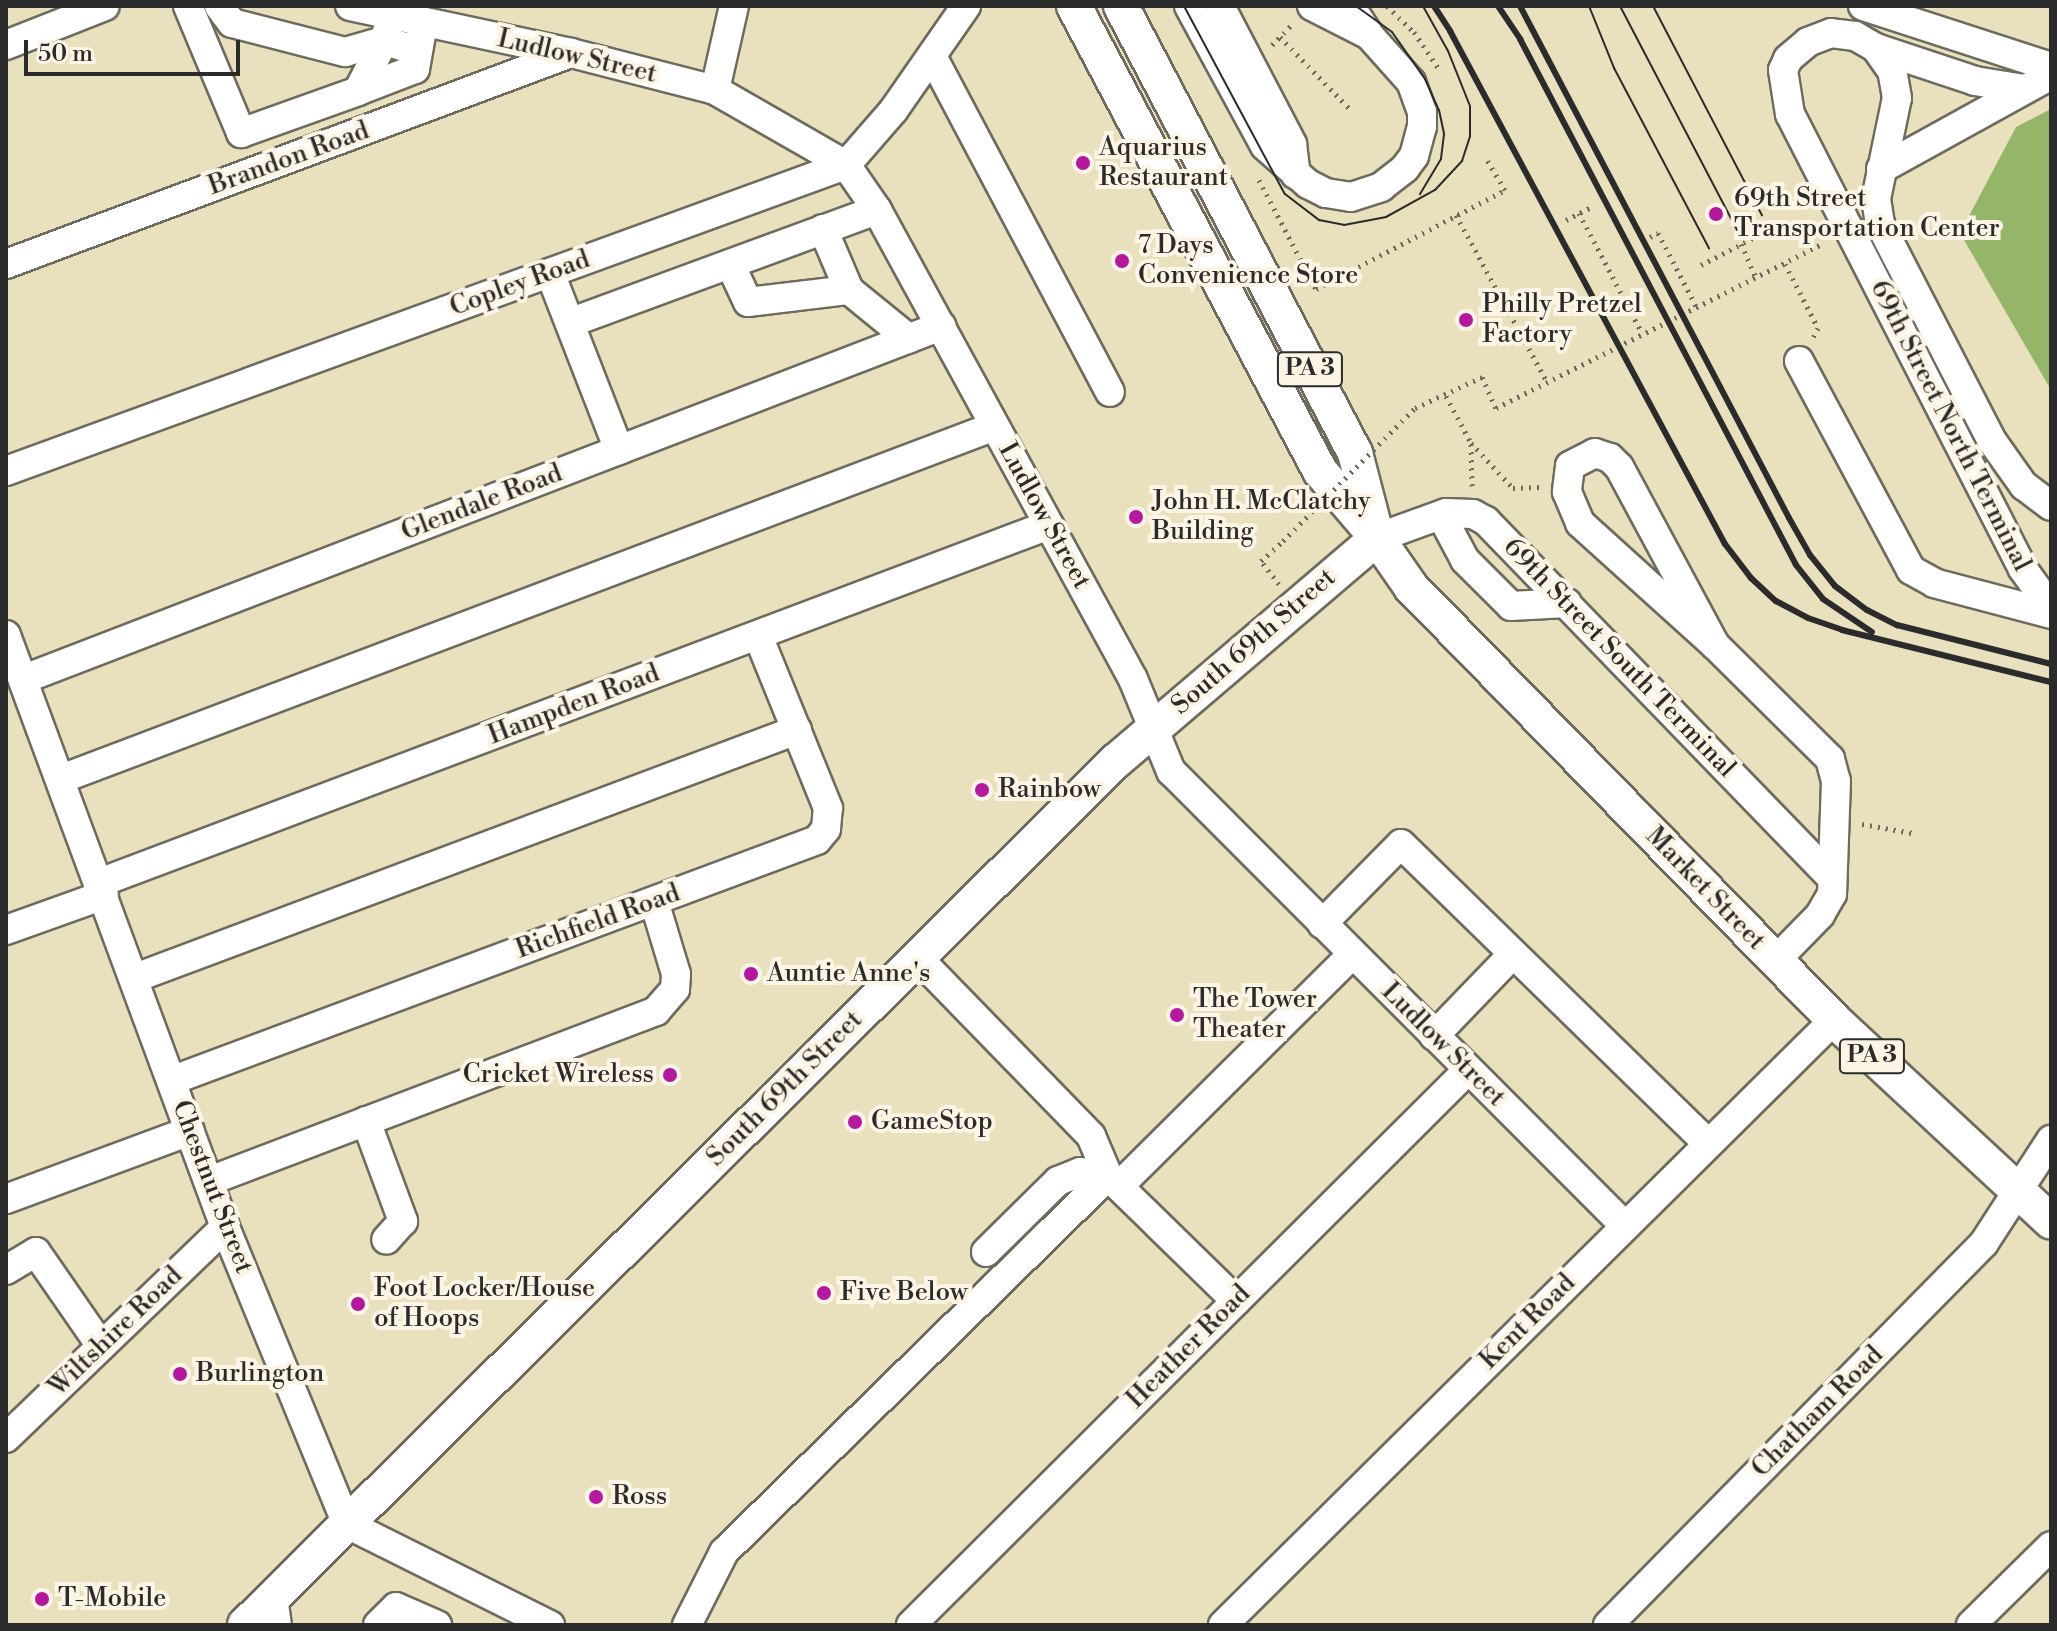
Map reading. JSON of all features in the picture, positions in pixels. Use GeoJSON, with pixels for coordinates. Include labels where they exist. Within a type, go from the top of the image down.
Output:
{"type":"FeatureCollection","features":[{"type":"Feature","properties":{"kind":"main road","name":"Market Street"},"geometry":{"type":"LineString","coordinates":[[1074,6],[1320,471],[1377,538],[1411,587],[1834,1020],[2051,1222]]}},
{"type":"Feature","properties":{"kind":"main road","name":"Market Street"},"geometry":{"type":"LineString","coordinates":[[1121,6],[1355,453],[1377,538]]}},
{"type":"Feature","properties":{"kind":"main road","name":"South 69th Street"},"geometry":{"type":"LineString","coordinates":[[245,1625],[275,1611],[347,1524],[1116,761],[1377,538]]}},
{"type":"Feature","properties":{"kind":"street"},"geometry":{"type":"LineString","coordinates":[[6,45],[105,6]]}},
{"type":"Feature","properties":{"kind":"street"},"geometry":{"type":"LineString","coordinates":[[188,6],[241,133],[415,69],[424,22]]}},
{"type":"Feature","properties":{"kind":"street"},"geometry":{"type":"LineString","coordinates":[[219,6],[232,23],[345,52],[389,28]]}},
{"type":"Feature","properties":{"kind":"street","name":"Ludlow Street"},"geometry":{"type":"LineString","coordinates":[[350,6],[389,28],[424,22],[571,53],[715,90],[846,165],[877,210],[1133,679],[1171,771],[1625,1226]]}},
{"type":"Feature","properties":{"kind":"street"},"geometry":{"type":"LineString","coordinates":[[715,90],[734,6]]}},
{"type":"Feature","properties":{"kind":"street","name":"Copley Road"},"geometry":{"type":"LineString","coordinates":[[6,471],[846,165],[893,111],[966,6]]}},
{"type":"Feature","properties":{"kind":"street"},"geometry":{"type":"LineString","coordinates":[[1189,6],[1257,135],[1296,175],[1326,193],[1351,197],[1394,178],[1414,156],[1422,127],[1418,97],[1401,67],[1369,35],[1350,6]]}},
{"type":"Feature","properties":{"kind":"street"},"geometry":{"type":"LineString","coordinates":[[1220,6],[1292,144],[1296,175]]}},
{"type":"Feature","properties":{"kind":"street"},"geometry":{"type":"LineString","coordinates":[[1863,6],[2051,67]]}},
{"type":"Feature","properties":{"kind":"street"},"geometry":{"type":"LineString","coordinates":[[1304,13],[1369,35]]}},
{"type":"Feature","properties":{"kind":"street"},"geometry":{"type":"LineString","coordinates":[[358,91],[389,28]]}},
{"type":"Feature","properties":{"kind":"street"},"geometry":{"type":"LineString","coordinates":[[389,28],[418,51]]}},
{"type":"Feature","properties":{"kind":"street","name":"69th Street North Terminal"},"geometry":{"type":"LineString","coordinates":[[2051,506],[2024,486],[1992,441],[1890,246],[1877,213],[1881,169],[1897,98],[1892,71],[1876,48],[1842,33],[1808,42],[1788,59],[1783,70],[1790,114],[2023,569],[2051,608]]}},
{"type":"Feature","properties":{"kind":"street"},"geometry":{"type":"LineString","coordinates":[[1876,48],[1975,81],[2024,89]]}},
{"type":"Feature","properties":{"kind":"street","name":"Brandon Road"},"geometry":{"type":"LineString","coordinates":[[6,264],[571,53]]}},
{"type":"Feature","properties":{"kind":"street"},"geometry":{"type":"LineString","coordinates":[[932,56],[1110,392]]}},
{"type":"Feature","properties":{"kind":"street"},"geometry":{"type":"LineString","coordinates":[[1881,169],[1993,110],[2051,75]]}},
{"type":"Feature","properties":{"kind":"street"},"geometry":{"type":"LineString","coordinates":[[572,322],[877,210]]}},
{"type":"Feature","properties":{"kind":"street"},"geometry":{"type":"LineString","coordinates":[[823,229],[849,290],[909,339]]}},
{"type":"Feature","properties":{"kind":"street"},"geometry":{"type":"LineString","coordinates":[[730,264],[748,302],[849,290]]}},
{"type":"Feature","properties":{"kind":"street"},"geometry":{"type":"LineString","coordinates":[[550,273],[572,322],[619,450]]}},
{"type":"Feature","properties":{"kind":"street","name":"Glendale Road"},"geometry":{"type":"LineString","coordinates":[[24,679],[941,326]]}},
{"type":"Feature","properties":{"kind":"street"},"geometry":{"type":"LineString","coordinates":[[1799,361],[1911,570],[1934,583],[2051,614]]}},
{"type":"Feature","properties":{"kind":"street"},"geometry":{"type":"LineString","coordinates":[[61,779],[995,426]]}},
{"type":"Feature","properties":{"kind":"street"},"geometry":{"type":"LineString","coordinates":[[1715,645],[1619,467],[1610,458],[1595,453],[1570,466],[1567,487],[1571,508],[1580,523],[1715,645],[1830,759],[1836,781],[1829,903],[1775,961]]}},
{"type":"Feature","properties":{"kind":"street"},"geometry":{"type":"LineString","coordinates":[[1377,538],[1441,515],[1473,514]]}},
{"type":"Feature","properties":{"kind":"street","name":"69th Street South Terminal"},"geometry":{"type":"LineString","coordinates":[[1473,514],[1498,532],[1832,878]]}},
{"type":"Feature","properties":{"kind":"street"},"geometry":{"type":"LineString","coordinates":[[1441,515],[1465,560],[1511,606],[1567,603]]}},
{"type":"Feature","properties":{"kind":"street","name":"Hampden Road"},"geometry":{"type":"LineString","coordinates":[[6,930],[101,889],[1049,525]]}},
{"type":"Feature","properties":{"kind":"street","name":"Richfield Road"},"geometry":{"type":"LineString","coordinates":[[173,1080],[809,843],[826,829],[828,808],[758,636]]}},
{"type":"Feature","properties":{"kind":"street","name":"Chestnut Street"},"geometry":{"type":"LineString","coordinates":[[8,647],[24,679],[225,1227],[347,1524]]}},
{"type":"Feature","properties":{"kind":"street"},"geometry":{"type":"LineString","coordinates":[[135,978],[797,730]]}},
{"type":"Feature","properties":{"kind":"street"},"geometry":{"type":"LineString","coordinates":[[1322,924],[1401,844],[1708,1144]]}},
{"type":"Feature","properties":{"kind":"street"},"geometry":{"type":"LineString","coordinates":[[209,1181],[656,1011],[675,989],[676,974],[654,901]]}},
{"type":"Feature","properties":{"kind":"street"},"geometry":{"type":"LineString","coordinates":[[1434,1036],[1513,954]]}},
{"type":"Feature","properties":{"kind":"street"},"geometry":{"type":"LineString","coordinates":[[687,1625],[724,1552],[1352,955]]}},
{"type":"Feature","properties":{"kind":"street"},"geometry":{"type":"LineString","coordinates":[[918,958],[1091,1136],[1114,1181],[1236,1301]]}},
{"type":"Feature","properties":{"kind":"street","name":"Kent Road"},"geometry":{"type":"LineString","coordinates":[[1223,1625],[1834,1020]]}},
{"type":"Feature","properties":{"kind":"street","name":"Heather Road"},"geometry":{"type":"LineString","coordinates":[[911,1625],[1468,1070]]}},
{"type":"Feature","properties":{"kind":"street"},"geometry":{"type":"LineString","coordinates":[[366,1121],[403,1221],[386,1240]]}},
{"type":"Feature","properties":{"kind":"street"},"geometry":{"type":"LineString","coordinates":[[6,1199],[190,1131]]}},
{"type":"Feature","properties":{"kind":"street","name":"Chatham Road"},"geometry":{"type":"LineString","coordinates":[[1608,1625],[1984,1243],[2051,1140]]}},
{"type":"Feature","properties":{"kind":"street"},"geometry":{"type":"LineString","coordinates":[[986,1252],[1058,1181],[1080,1172],[1114,1181]]}},
{"type":"Feature","properties":{"kind":"street","name":"Wiltshire Road"},"geometry":{"type":"LineString","coordinates":[[6,1438],[225,1227]]}},
{"type":"Feature","properties":{"kind":"street"},"geometry":{"type":"LineString","coordinates":[[6,1270],[36,1252],[101,1346]]}},
{"type":"Feature","properties":{"kind":"street"},"geometry":{"type":"LineString","coordinates":[[347,1524],[550,1625]]}},
{"type":"Feature","properties":{"kind":"street"},"geometry":{"type":"LineString","coordinates":[[1971,1625],[2051,1546]]}},
{"type":"Feature","properties":{"kind":"street"},"geometry":{"type":"LineString","coordinates":[[378,1625],[396,1607],[437,1625]]}},
{"type":"Feature","properties":{"kind":"path"},"geometry":{"type":"LineString","coordinates":[[1387,6],[1414,32],[1441,72]]}},
{"type":"Feature","properties":{"kind":"path"},"geometry":{"type":"LineString","coordinates":[[1269,48],[1304,13]]}},
{"type":"Feature","properties":{"kind":"path"},"geometry":{"type":"LineString","coordinates":[[1280,37],[1350,109]]}},
{"type":"Feature","properties":{"kind":"path"},"geometry":{"type":"LineString","coordinates":[[1254,171],[1316,289],[1505,190],[1486,158]]}},
{"type":"Feature","properties":{"kind":"path"},"geometry":{"type":"LineString","coordinates":[[1566,220],[1592,207]]}},
{"type":"Feature","properties":{"kind":"path"},"geometry":{"type":"LineString","coordinates":[[1579,213],[1642,333]]}},
{"type":"Feature","properties":{"kind":"path"},"geometry":{"type":"LineString","coordinates":[[1456,215],[1547,382]]}},
{"type":"Feature","properties":{"kind":"path"},"geometry":{"type":"LineString","coordinates":[[1701,265],[1782,223]]}},
{"type":"Feature","properties":{"kind":"path"},"geometry":{"type":"LineString","coordinates":[[1650,237],[1658,233],[1696,306]]}},
{"type":"Feature","properties":{"kind":"path"},"geometry":{"type":"LineString","coordinates":[[1261,561],[1415,408],[1482,377],[1496,408],[1824,243]]}},
{"type":"Feature","properties":{"kind":"path"},"geometry":{"type":"LineString","coordinates":[[1741,244],[1756,277]]}},
{"type":"Feature","properties":{"kind":"path"},"geometry":{"type":"LineString","coordinates":[[1785,264],[1818,328],[1799,361]]}},
{"type":"Feature","properties":{"kind":"path"},"geometry":{"type":"LineString","coordinates":[[1446,396],[1471,443],[1513,488],[1567,487]]}},
{"type":"Feature","properties":{"kind":"path"},"geometry":{"type":"LineString","coordinates":[[1471,443],[1473,514]]}},
{"type":"Feature","properties":{"kind":"green space"},"geometry":{"type":"Polygon","coordinates":[[[2051,109],[2051,390],[1960,233],[2016,127],[2051,109]]]}},
{"type":"Feature","properties":{"kind":"tram line"},"geometry":{"type":"LineString","coordinates":[[1184,6],[1285,194],[1319,220],[1344,225],[1386,217],[1435,190],[1462,161],[1470,136],[1470,106],[1448,51],[1423,6]]}},
{"type":"Feature","properties":{"kind":"tram line"},"geometry":{"type":"LineString","coordinates":[[1356,6],[1392,32],[1425,79],[1439,110],[1444,134],[1441,159],[1420,194]]}},
{"type":"Feature","properties":{"kind":"tram line"},"geometry":{"type":"LineString","coordinates":[[1589,6],[1614,68],[1709,248]]}},
{"type":"Feature","properties":{"kind":"tram line"},"geometry":{"type":"LineString","coordinates":[[1620,6],[1737,230]]}},
{"type":"Feature","properties":{"kind":"tram line"},"geometry":{"type":"LineString","coordinates":[[1653,6],[1762,215]]}},
{"type":"Feature","properties":{"kind":"railway"},"geometry":{"type":"LineString","coordinates":[[1434,6],[1725,544],[1751,578],[1776,601],[1808,618],[1842,630],[2051,682]]}},
{"type":"Feature","properties":{"kind":"railway"},"geometry":{"type":"LineString","coordinates":[[1498,6],[1520,39],[1796,565],[1823,599],[1872,632]]}},
{"type":"Feature","properties":{"kind":"railway"},"geometry":{"type":"LineString","coordinates":[[1520,6],[1789,518],[1810,555],[1835,586],[1867,610],[1897,625],[2051,664]]}},
{"type":"Feature","properties":{"kind":"place","name":"Aquarius Restaurant"},"geometry":{"type":"Point","coordinates":[1083,163]}},
{"type":"Feature","properties":{"kind":"place","name":"69th Street Transportation Center"},"geometry":{"type":"Point","coordinates":[1716,214]}},
{"type":"Feature","properties":{"kind":"place","name":"7 Days Convenience Store"},"geometry":{"type":"Point","coordinates":[1122,261]}},
{"type":"Feature","properties":{"kind":"place","name":"Philly Pretzel Factory"},"geometry":{"type":"Point","coordinates":[1466,320]}},
{"type":"Feature","properties":{"kind":"place","name":"John H. McClatchy Building"},"geometry":{"type":"Point","coordinates":[1136,517]}},
{"type":"Feature","properties":{"kind":"place","name":"Rainbow"},"geometry":{"type":"Point","coordinates":[982,790]}},
{"type":"Feature","properties":{"kind":"place","name":"Auntie Anne's"},"geometry":{"type":"Point","coordinates":[751,974]}},
{"type":"Feature","properties":{"kind":"place","name":"The Tower Theater"},"geometry":{"type":"Point","coordinates":[1177,1015]}},
{"type":"Feature","properties":{"kind":"place","name":"Cricket Wireless"},"geometry":{"type":"Point","coordinates":[670,1075]}},
{"type":"Feature","properties":{"kind":"place","name":"GameStop"},"geometry":{"type":"Point","coordinates":[855,1122]}},
{"type":"Feature","properties":{"kind":"place","name":"Five Below"},"geometry":{"type":"Point","coordinates":[824,1293]}},
{"type":"Feature","properties":{"kind":"place","name":"Foot Locker/House of Hoops"},"geometry":{"type":"Point","coordinates":[358,1304]}},
{"type":"Feature","properties":{"kind":"place","name":"Burlington"},"geometry":{"type":"Point","coordinates":[180,1374]}},
{"type":"Feature","properties":{"kind":"place","name":"Ross"},"geometry":{"type":"Point","coordinates":[596,1497]}},
{"type":"Feature","properties":{"kind":"place","name":"T-Mobile"},"geometry":{"type":"Point","coordinates":[42,1599]}}]}
